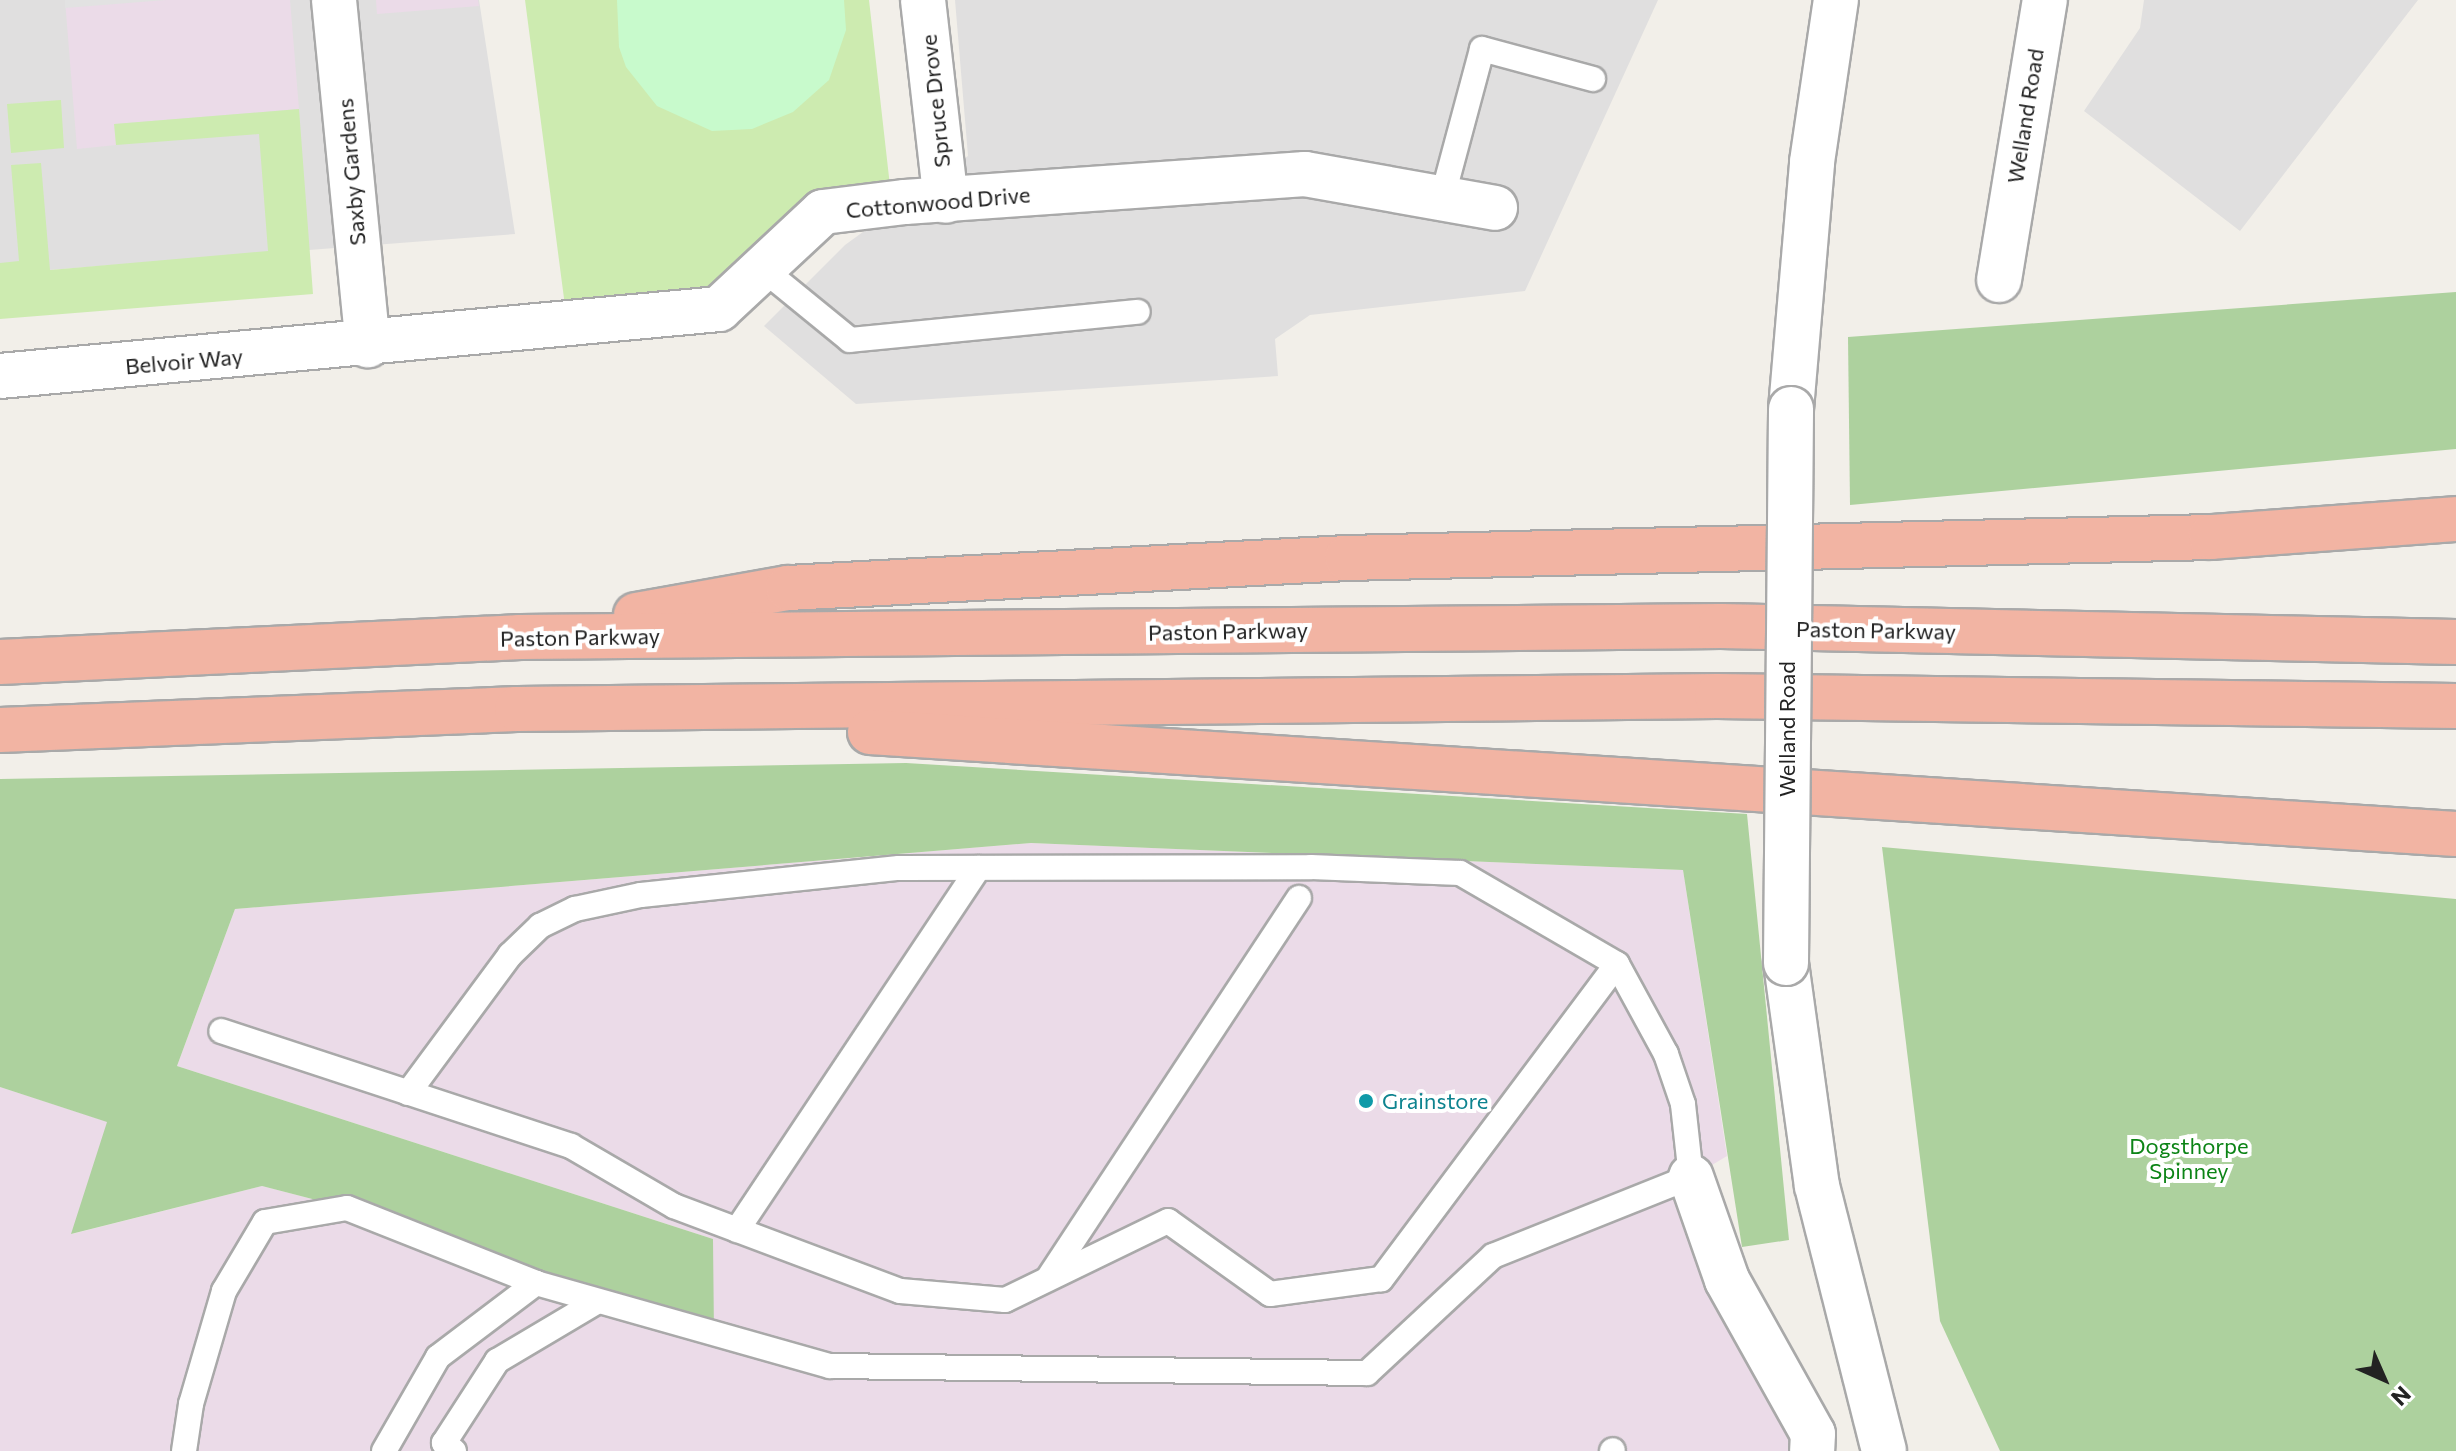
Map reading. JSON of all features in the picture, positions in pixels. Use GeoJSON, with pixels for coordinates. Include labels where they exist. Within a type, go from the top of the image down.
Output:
{"type":"FeatureCollection","features":[{"type":"Feature","properties":{"kind":"highway"},"geometry":{"type":"LineString","coordinates":[[520,637],[804,587],[1347,558],[2211,537],[2456,519]]}},
{"type":"Feature","properties":{"kind":"highway","name":"Paston Parkway"},"geometry":{"type":"LineString","coordinates":[[0,662],[520,637],[1721,626],[2456,642]]}},
{"type":"Feature","properties":{"kind":"highway"},"geometry":{"type":"LineString","coordinates":[[0,730],[517,709],[1717,696],[2456,706]]}},
{"type":"Feature","properties":{"kind":"highway"},"geometry":{"type":"LineString","coordinates":[[517,709],[2345,822],[2456,834]]}},
{"type":"Feature","properties":{"kind":"street","name":"Saxby Gardens"},"geometry":{"type":"LineString","coordinates":[[334,0],[368,345]]}},
{"type":"Feature","properties":{"kind":"street","name":"Spruce Drove"},"geometry":{"type":"LineString","coordinates":[[923,0],[946,201]]}},
{"type":"Feature","properties":{"kind":"street","name":"Welland Road"},"geometry":{"type":"LineString","coordinates":[[1836,0],[1812,162],[1791,409],[1786,963],[1817,1186],[1884,1451]]}},
{"type":"Feature","properties":{"kind":"street","name":"Welland Road"},"geometry":{"type":"LineString","coordinates":[[1999,280],[2045,0]]}},
{"type":"Feature","properties":{"kind":"street","name":"Cottonwood Drive"},"geometry":{"type":"LineString","coordinates":[[368,345],[719,309],[823,212],[1305,174],[1443,195],[1495,208]]}},
{"type":"Feature","properties":{"kind":"street","name":"Belvoir Way"},"geometry":{"type":"LineString","coordinates":[[0,376],[368,345]]}},
{"type":"Feature","properties":{"kind":"street"},"geometry":{"type":"LineString","coordinates":[[1691,1177],[1727,1280],[1813,1434],[1812,1451]]}},
{"type":"Feature","properties":{"kind":"lane"},"geometry":{"type":"LineString","coordinates":[[1443,195],[1482,49],[1593,79]]}},
{"type":"Feature","properties":{"kind":"lane"},"geometry":{"type":"LineString","coordinates":[[763,269],[850,340],[1138,312]]}},
{"type":"Feature","properties":{"kind":"lane"},"geometry":{"type":"LineString","coordinates":[[184,1451],[191,1404],[224,1291],[265,1222],[347,1208],[536,1283],[830,1366],[1367,1373],[1493,1256],[1691,1177],[1683,1104],[1666,1054],[1617,964],[1460,873],[1311,867],[978,868],[854,873],[641,895],[575,909],[540,926],[510,955],[408,1093]]}},
{"type":"Feature","properties":{"kind":"lane"},"geometry":{"type":"LineString","coordinates":[[737,1230],[978,868]]}},
{"type":"Feature","properties":{"kind":"lane"},"geometry":{"type":"LineString","coordinates":[[1047,1280],[1299,898]]}},
{"type":"Feature","properties":{"kind":"lane"},"geometry":{"type":"LineString","coordinates":[[221,1031],[571,1146],[674,1206],[900,1291],[1005,1300],[1168,1221],[1270,1294],[1381,1279],[1617,964]]}},
{"type":"Feature","properties":{"kind":"lane"},"geometry":{"type":"LineString","coordinates":[[384,1451],[438,1357],[536,1283]]}},
{"type":"Feature","properties":{"kind":"lane"},"geometry":{"type":"LineString","coordinates":[[454,1451],[444,1443],[497,1361],[598,1301]]}},
{"type":"Feature","properties":{"kind":"shaded area"},"geometry":{"type":"Polygon","coordinates":[[[0,0],[479,0],[515,234],[49,270],[0,263],[0,0]]]}},
{"type":"Feature","properties":{"kind":"shaded area"},"geometry":{"type":"Polygon","coordinates":[[[65,0],[290,0],[299,109],[115,124],[116,145],[77,149],[65,0]]]}},
{"type":"Feature","properties":{"kind":"shaded area"},"geometry":{"type":"Polygon","coordinates":[[[65,0],[166,0],[65,8],[65,0]]]}},
{"type":"Feature","properties":{"kind":"shaded area"},"geometry":{"type":"Polygon","coordinates":[[[376,0],[478,0],[479,6],[377,14],[376,0]]]}},
{"type":"Feature","properties":{"kind":"shaded area"},"geometry":{"type":"Polygon","coordinates":[[[955,0],[1658,0],[1525,291],[1310,315],[1275,339],[1278,376],[856,404],[764,326],[845,245],[968,156],[955,0]]]}},
{"type":"Feature","properties":{"kind":"shaded area"},"geometry":{"type":"Polygon","coordinates":[[[2144,0],[2418,0],[2240,231],[2084,111],[2140,28],[2144,0]]]}},
{"type":"Feature","properties":{"kind":"shaded area"},"geometry":{"type":"Polygon","coordinates":[[[1031,843],[1683,870],[1727,1156],[1692,1177],[1812,1451],[0,1451],[0,1087],[108,1122],[72,1234],[262,1186],[347,1208],[713,1239],[177,1066],[235,909],[1031,843]]]}},
{"type":"Feature","properties":{"kind":"green space"},"geometry":{"type":"Polygon","coordinates":[[[525,0],[869,0],[890,186],[821,189],[718,289],[565,306],[525,0]]]}},
{"type":"Feature","properties":{"kind":"green space"},"geometry":{"type":"Polygon","coordinates":[[[617,0],[844,0],[846,30],[829,80],[793,112],[752,129],[712,131],[657,106],[626,67],[619,47],[617,0]]]}},
{"type":"Feature","properties":{"kind":"green space"},"geometry":{"type":"Polygon","coordinates":[[[61,100],[64,148],[11,153],[7,104],[61,100]]]}},
{"type":"Feature","properties":{"kind":"green space"},"geometry":{"type":"Polygon","coordinates":[[[299,109],[313,294],[0,319],[0,263],[19,261],[11,165],[41,163],[50,270],[268,251],[259,134],[116,145],[114,124],[299,109]]]}},
{"type":"Feature","properties":{"kind":"green space"},"geometry":{"type":"Polygon","coordinates":[[[2456,292],[2456,449],[1850,505],[1848,337],[2456,292]]]}},
{"type":"Feature","properties":{"kind":"green space"},"geometry":{"type":"Polygon","coordinates":[[[906,763],[1747,814],[1789,1240],[1742,1247],[1683,870],[1031,843],[235,909],[177,1066],[713,1239],[714,1334],[347,1208],[262,1186],[71,1234],[107,1122],[0,1087],[0,779],[906,763]]]}},
{"type":"Feature","properties":{"kind":"green space","name":"Dogsthorpe Spinney"},"geometry":{"type":"Polygon","coordinates":[[[1882,847],[2456,899],[2456,1451],[2000,1451],[1940,1321],[1882,847]]]}},
{"type":"Feature","properties":{"kind":"place","name":"Grainstore"},"geometry":{"type":"Point","coordinates":[1366,1101]}}]}
